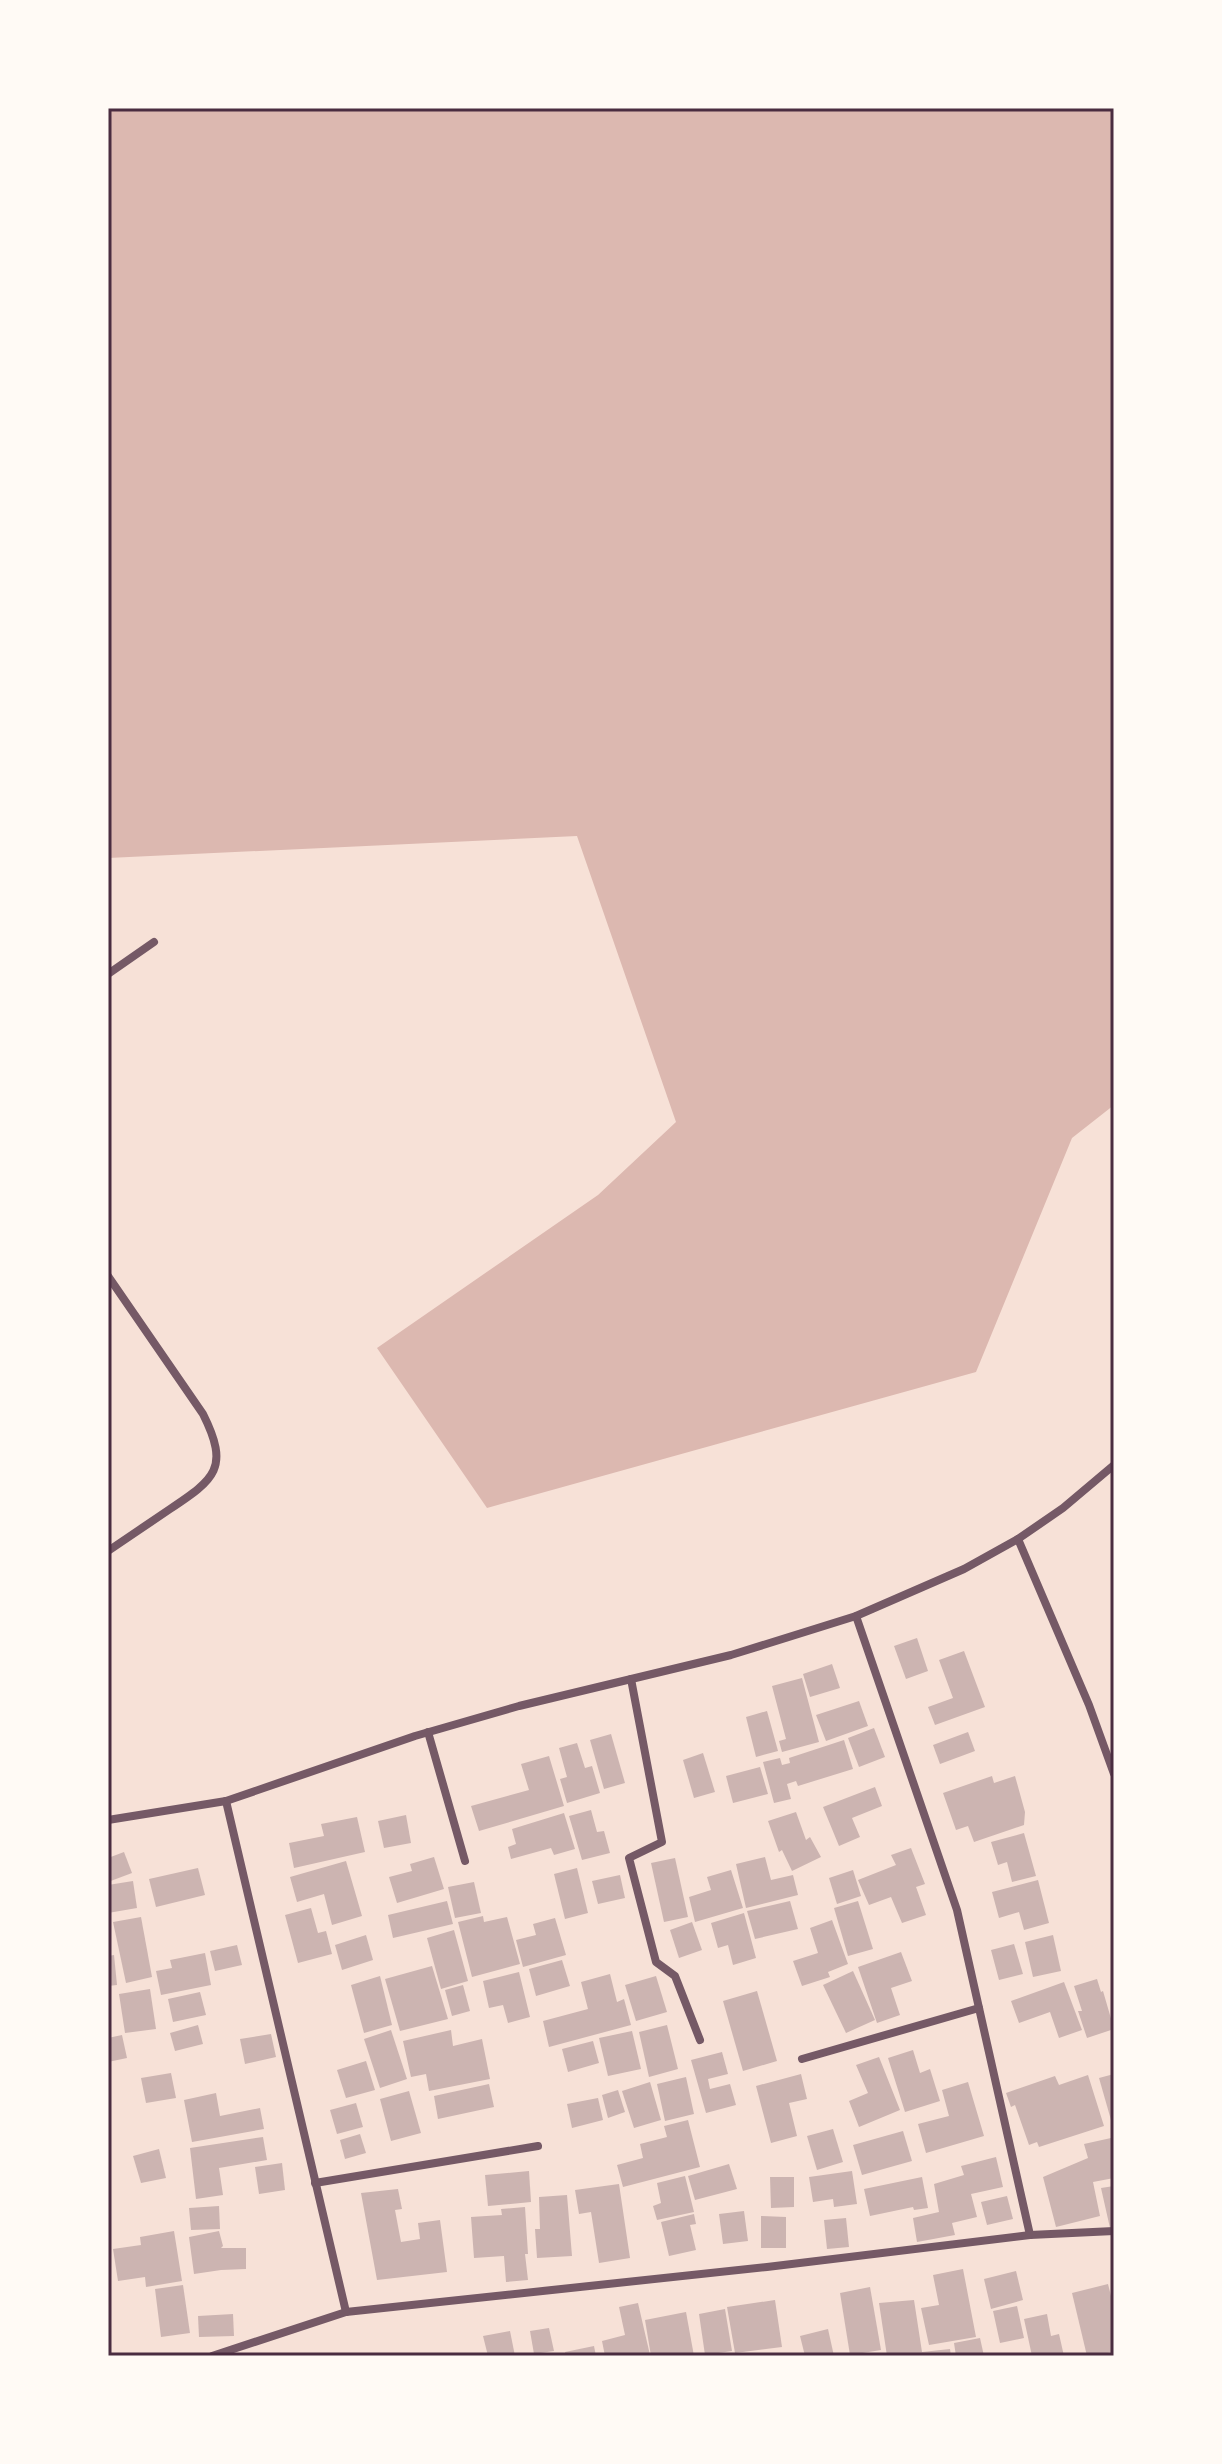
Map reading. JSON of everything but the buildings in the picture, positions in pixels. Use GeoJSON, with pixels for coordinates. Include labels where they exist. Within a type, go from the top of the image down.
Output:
{"type":"FeatureCollection","features":[{"type":"Feature","properties":{"kind":"street"},"geometry":{"type":"LineString","coordinates":[[108,974],[154,942]]}},
{"type":"Feature","properties":{"kind":"street"},"geometry":{"type":"LineString","coordinates":[[108,1276],[203,1414],[215,1438],[217,1454],[215,1466],[201,1489],[108,1551]]}},
{"type":"Feature","properties":{"kind":"street"},"geometry":{"type":"LineString","coordinates":[[108,1820],[226,1801],[428,1732],[519,1706],[731,1655],[856,1616],[964,1569],[1018,1539],[1063,1508],[1114,1465]]}},
{"type":"Feature","properties":{"kind":"street"},"geometry":{"type":"LineString","coordinates":[[1018,1539],[1089,1705],[1114,1774]]}},
{"type":"Feature","properties":{"kind":"street"},"geometry":{"type":"LineString","coordinates":[[856,1616],[957,1910],[1030,2235]]}},
{"type":"Feature","properties":{"kind":"street"},"geometry":{"type":"LineString","coordinates":[[631,1679],[662,1842],[629,1858],[656,1962],[675,1976],[700,2040]]}},
{"type":"Feature","properties":{"kind":"street"},"geometry":{"type":"LineString","coordinates":[[428,1732],[465,1861]]}},
{"type":"Feature","properties":{"kind":"street"},"geometry":{"type":"LineString","coordinates":[[226,1801],[346,2312]]}},
{"type":"Feature","properties":{"kind":"street"},"geometry":{"type":"LineString","coordinates":[[802,2059],[979,2008]]}},
{"type":"Feature","properties":{"kind":"street"},"geometry":{"type":"LineString","coordinates":[[315,2183],[538,2146]]}},
{"type":"Feature","properties":{"kind":"street"},"geometry":{"type":"LineString","coordinates":[[212,2356],[346,2312],[751,2269],[1030,2235],[1114,2231]]}},
{"type":"Feature","properties":{"kind":"shaded area"},"geometry":{"type":"Polygon","coordinates":[[[108,108],[1114,108],[1114,1105],[1072,1138],[976,1372],[487,1508],[377,1348],[598,1195],[676,1122],[577,836],[108,858],[108,108]]]}}]}
